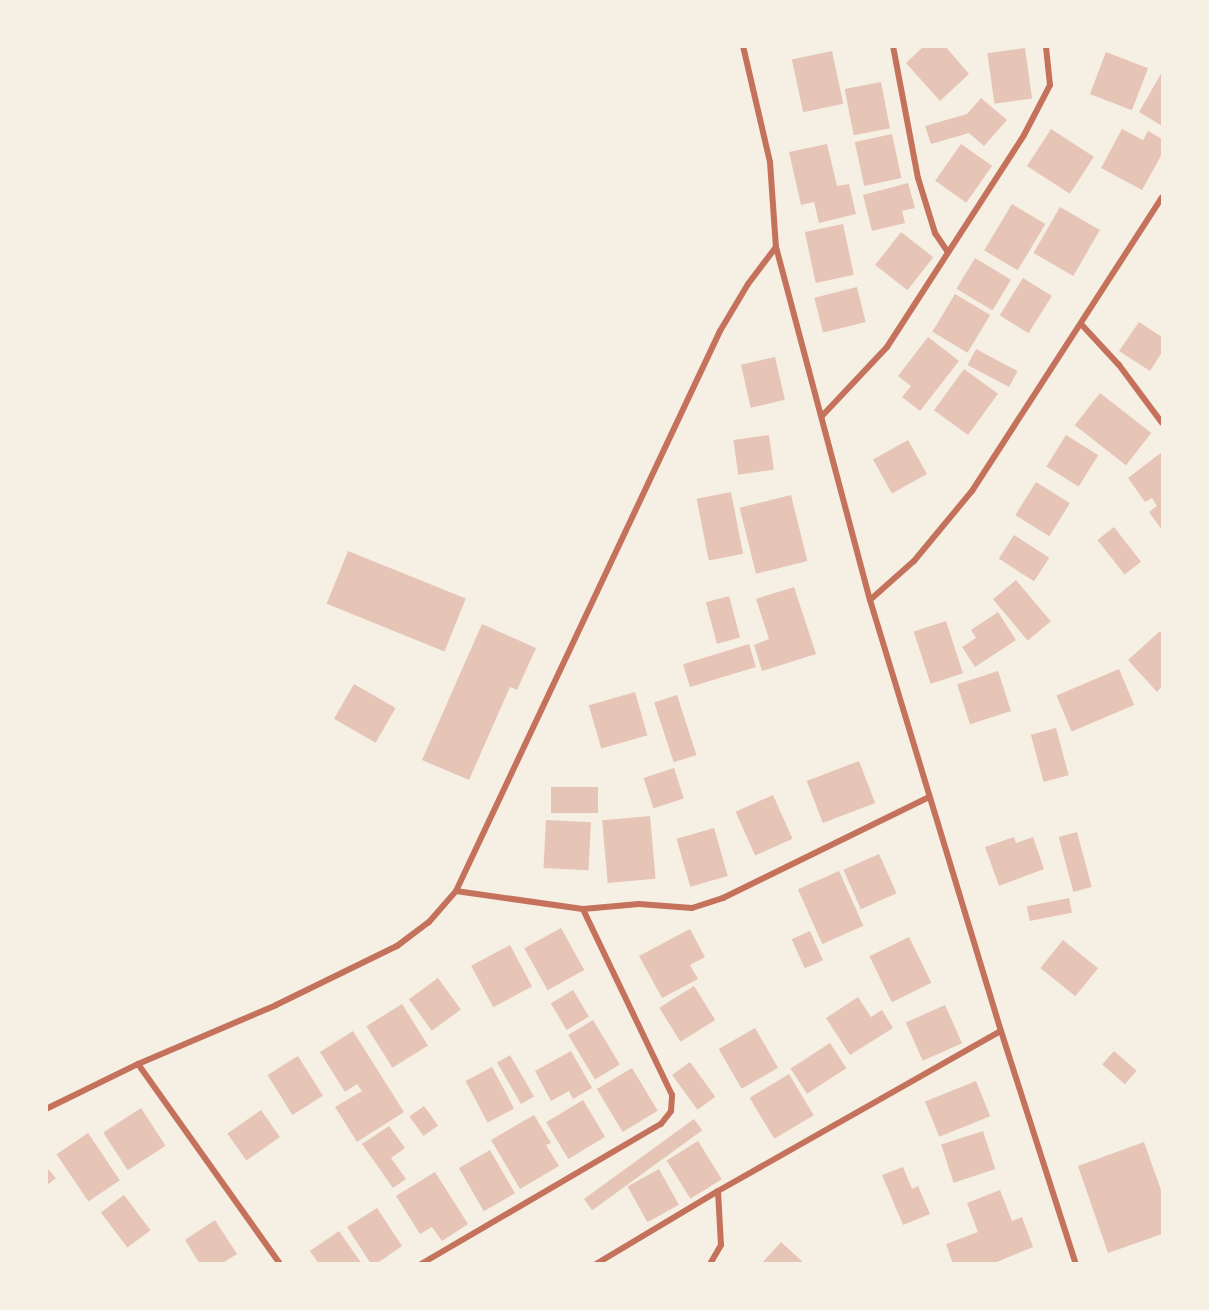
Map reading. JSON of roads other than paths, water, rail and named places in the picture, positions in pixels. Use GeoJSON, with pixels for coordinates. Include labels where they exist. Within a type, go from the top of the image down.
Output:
{"type":"FeatureCollection","features":[{"type":"Feature","properties":{"kind":"street"},"geometry":{"type":"LineString","coordinates":[[743,46],[770,162],[776,247],[870,600],[1001,1031],[1076,1263]]}},
{"type":"Feature","properties":{"kind":"street"},"geometry":{"type":"LineString","coordinates":[[893,46],[918,178],[935,232],[948,252]]}},
{"type":"Feature","properties":{"kind":"street"},"geometry":{"type":"LineString","coordinates":[[822,416],[887,347],[1024,135],[1050,85],[1046,46]]}},
{"type":"Feature","properties":{"kind":"street"},"geometry":{"type":"LineString","coordinates":[[870,600],[914,561],[972,492],[1162,196]]}},
{"type":"Feature","properties":{"kind":"street"},"geometry":{"type":"LineString","coordinates":[[46,1109],[138,1064],[276,1005],[397,946],[429,922],[456,891],[720,331],[748,284],[776,247]]}},
{"type":"Feature","properties":{"kind":"street"},"geometry":{"type":"LineString","coordinates":[[1081,324],[1119,365],[1162,423]]}},
{"type":"Feature","properties":{"kind":"street"},"geometry":{"type":"LineString","coordinates":[[456,891],[583,909],[639,904],[692,908],[723,898],[929,797]]}},
{"type":"Feature","properties":{"kind":"street"},"geometry":{"type":"LineString","coordinates":[[421,1263],[660,1124],[670,1111],[672,1095],[583,909]]}},
{"type":"Feature","properties":{"kind":"street"},"geometry":{"type":"LineString","coordinates":[[596,1263],[718,1191],[1001,1031]]}},
{"type":"Feature","properties":{"kind":"street"},"geometry":{"type":"LineString","coordinates":[[138,1064],[280,1263]]}},
{"type":"Feature","properties":{"kind":"street"},"geometry":{"type":"LineString","coordinates":[[711,1263],[721,1245],[718,1191]]}}]}
